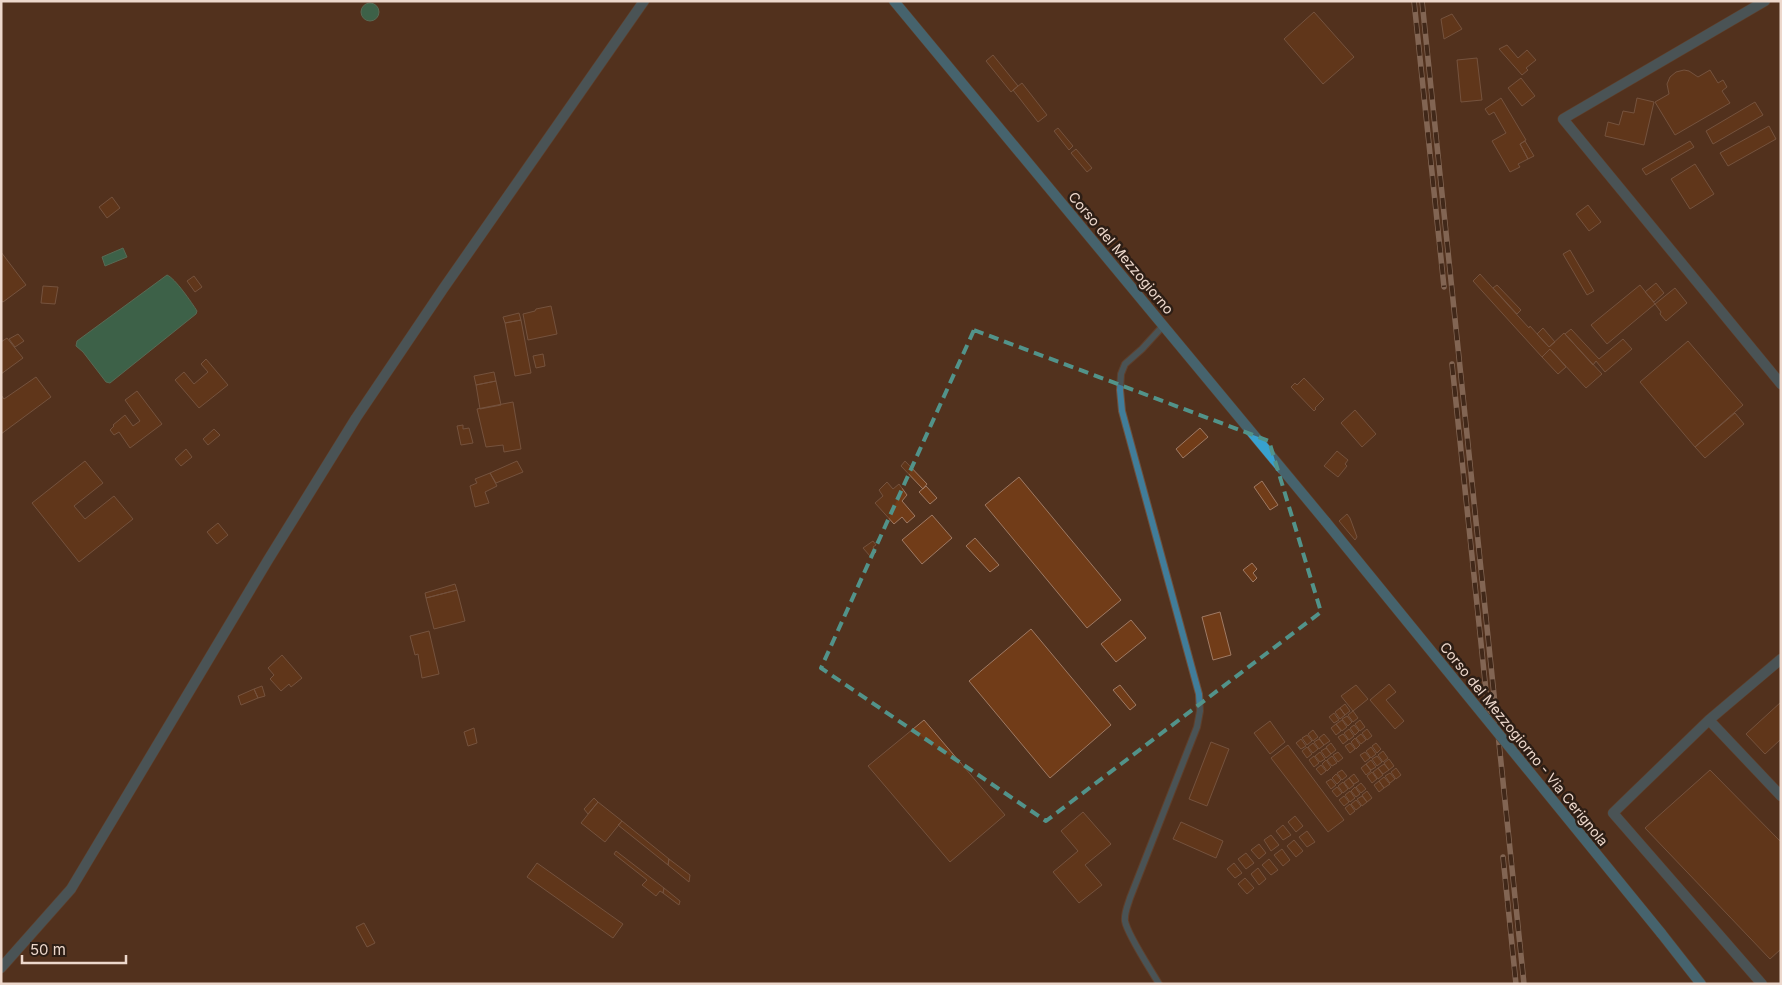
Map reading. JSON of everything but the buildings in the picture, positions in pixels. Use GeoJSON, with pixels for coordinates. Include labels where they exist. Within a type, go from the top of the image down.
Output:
{"type":"FeatureCollection","features":[{"type":"Feature","properties":{"kind":"main road","name":"Corso del Mezzogiorno"},"geometry":{"type":"LineString","coordinates":[[894,1],[1326,522]]}},
{"type":"Feature","properties":{"kind":"main road","name":"Corso del Mezzogiorno - Via Cerignola"},"geometry":{"type":"LineString","coordinates":[[1326,522],[1701,984]]}},
{"type":"Feature","properties":{"kind":"street"},"geometry":{"type":"LineString","coordinates":[[1,968],[71,889],[268,560],[356,418],[644,1]]}},
{"type":"Feature","properties":{"kind":"street"},"geometry":{"type":"LineString","coordinates":[[1765,1],[1563,119],[1781,384]]}},
{"type":"Feature","properties":{"kind":"street"},"geometry":{"type":"LineString","coordinates":[[1762,984],[1613,813],[1709,720],[1781,660]]}},
{"type":"Feature","properties":{"kind":"street"},"geometry":{"type":"LineString","coordinates":[[1709,720],[1781,796]]}},
{"type":"Feature","properties":{"kind":"lane"},"geometry":{"type":"LineString","coordinates":[[1159,984],[1129,931],[1126,922],[1126,912],[1197,727],[1200,711],[1199,694],[1122,411],[1120,390],[1121,374],[1125,364],[1164,326]]}},
{"type":"Feature","properties":{"kind":"highlighted area"},"geometry":{"type":"Polygon","coordinates":[[[974,330],[1269,441],[1321,612],[1046,821],[821,668],[974,330]]]}},
{"type":"Feature","properties":{"kind":"water"},"geometry":{"type":"Polygon","coordinates":[[[370,3],[376,6],[379,12],[376,18],[370,21],[364,18],[361,12],[364,6],[370,3]]]}},
{"type":"Feature","properties":{"kind":"water"},"geometry":{"type":"Polygon","coordinates":[[[123,248],[127,257],[105,266],[102,257],[123,248]]]}},
{"type":"Feature","properties":{"kind":"water"},"geometry":{"type":"Polygon","coordinates":[[[167,275],[187,297],[197,311],[196,314],[110,383],[106,382],[83,352],[76,346],[77,341],[167,275]]]}},
{"type":"Feature","properties":{"kind":"railway"},"geometry":{"type":"LineString","coordinates":[[1414,1],[1444,287]]}},
{"type":"Feature","properties":{"kind":"railway"},"geometry":{"type":"LineString","coordinates":[[1422,1],[1524,984]]}},
{"type":"Feature","properties":{"kind":"railway"},"geometry":{"type":"LineString","coordinates":[[1452,364],[1489,720]]}},
{"type":"Feature","properties":{"kind":"railway"},"geometry":{"type":"LineString","coordinates":[[1503,857],[1516,984]]}}]}
